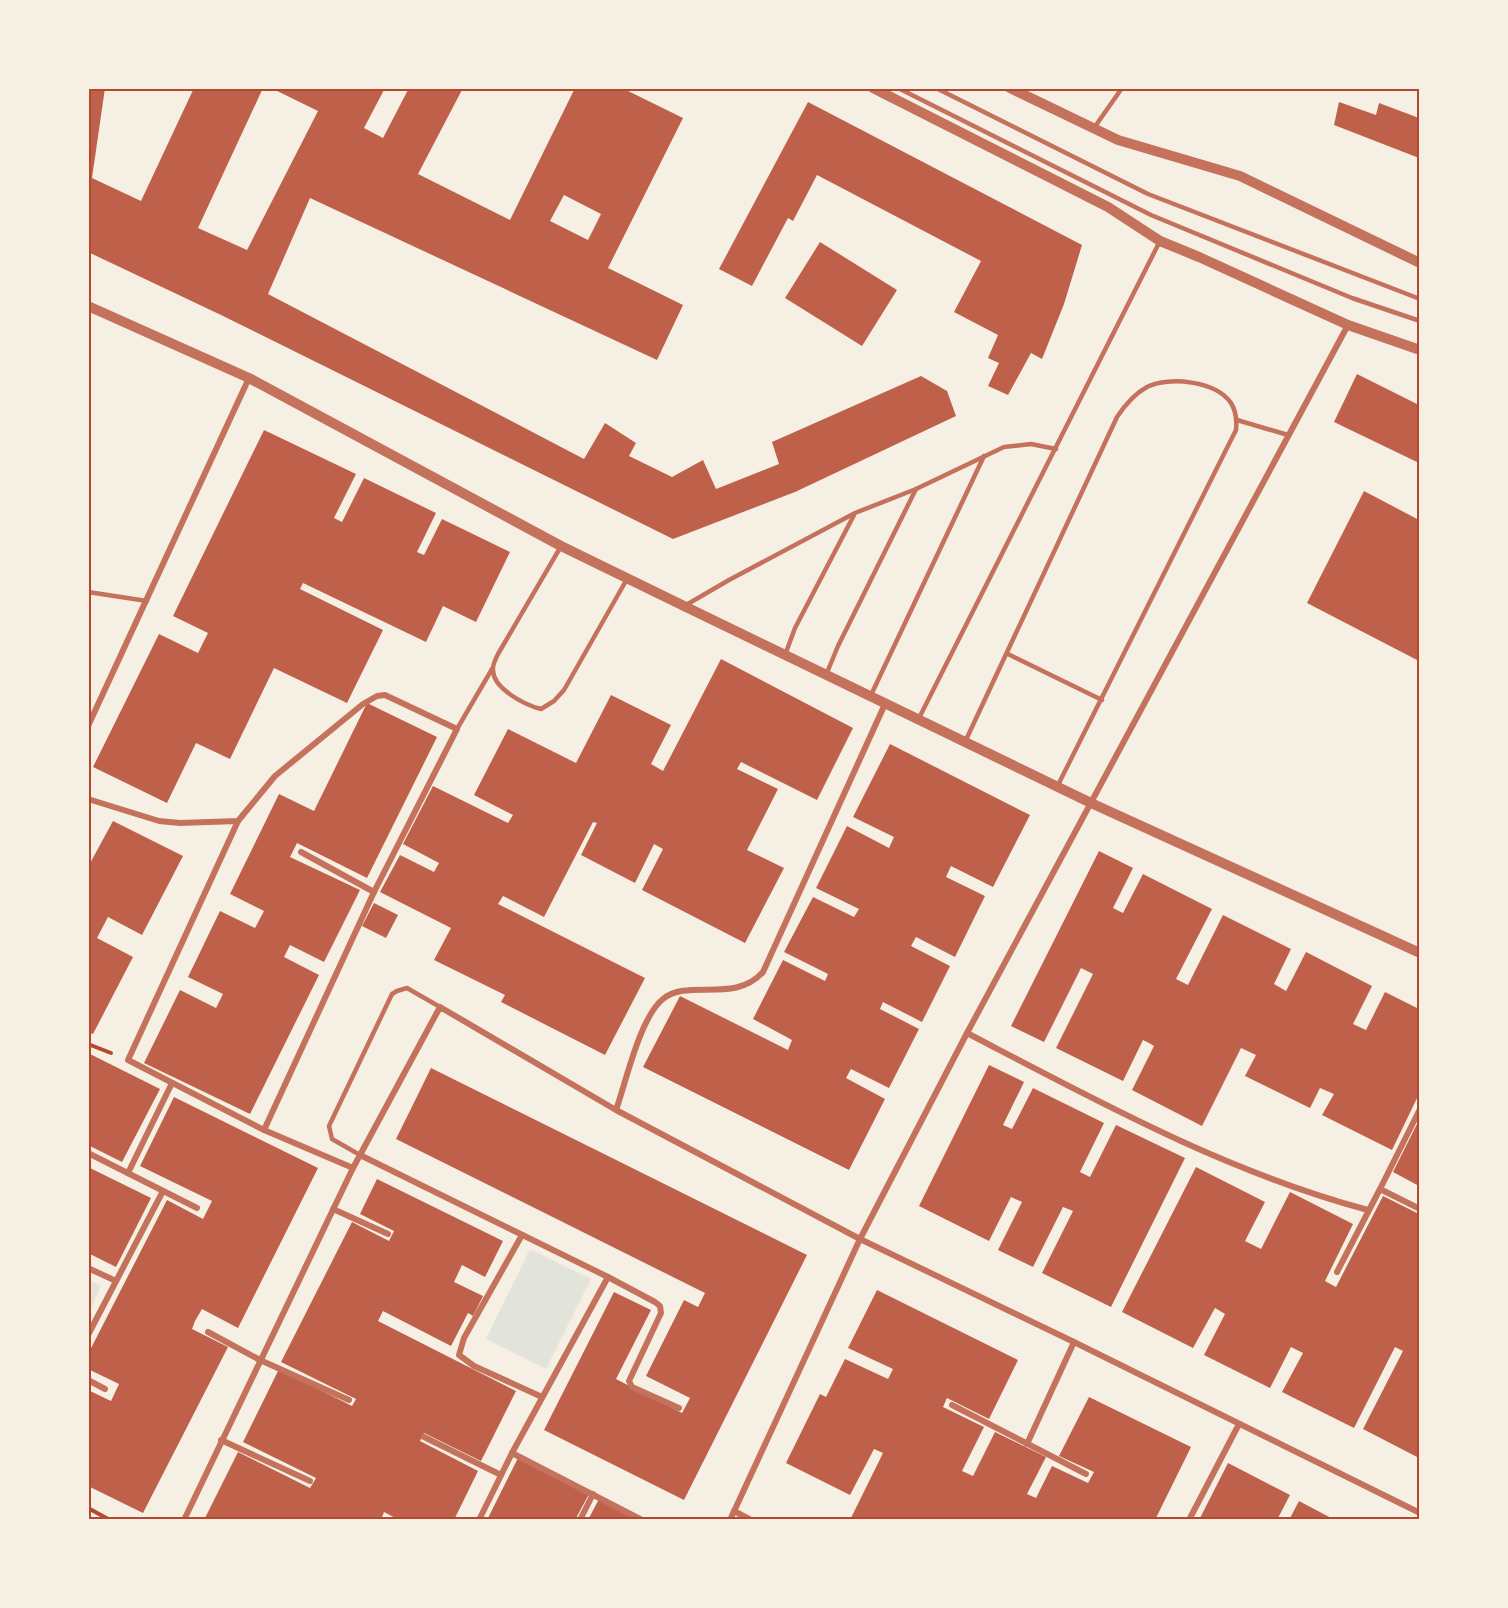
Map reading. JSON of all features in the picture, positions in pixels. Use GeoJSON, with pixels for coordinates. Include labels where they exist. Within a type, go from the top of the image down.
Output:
{"type":"FeatureCollection","features":[{"type":"Feature","properties":{"kind":"street"},"geometry":{"type":"LineString","coordinates":[[873,88],[1108,207],[1160,241],[1348,325],[1419,350]]}},
{"type":"Feature","properties":{"kind":"street"},"geometry":{"type":"LineString","coordinates":[[1010,88],[1118,140],[1240,176],[1419,263]]}},
{"type":"Feature","properties":{"kind":"street"},"geometry":{"type":"LineString","coordinates":[[88,306],[249,378],[561,546],[627,579],[1057,787],[1419,953]]}},
{"type":"Feature","properties":{"kind":"street"},"geometry":{"type":"LineString","coordinates":[[730,1520],[860,1239],[967,1033],[1348,325]]}},
{"type":"Feature","properties":{"kind":"street"},"geometry":{"type":"LineString","coordinates":[[88,726],[249,378]]}},
{"type":"Feature","properties":{"kind":"street"},"geometry":{"type":"LineString","coordinates":[[264,1130],[374,892],[457,729],[385,695],[377,696],[363,704],[275,776],[238,821],[128,1060],[264,1130],[353,1168]]}},
{"type":"Feature","properties":{"kind":"street"},"geometry":{"type":"LineString","coordinates":[[616,1110],[644,1027],[651,1013],[663,999],[680,992],[738,987],[749,984],[763,972],[885,704]]}},
{"type":"Feature","properties":{"kind":"street"},"geometry":{"type":"LineString","coordinates":[[88,799],[159,821],[180,824],[238,821]]}},
{"type":"Feature","properties":{"kind":"street"},"geometry":{"type":"LineString","coordinates":[[301,852],[374,892]]}},
{"type":"Feature","properties":{"kind":"street"},"geometry":{"type":"LineString","coordinates":[[183,1520],[353,1168],[440,1007],[616,1110],[860,1239],[1419,1513]]}},
{"type":"Feature","properties":{"kind":"street"},"geometry":{"type":"LineString","coordinates":[[967,1033],[1114,1110],[1232,1165],[1318,1197],[1368,1210]]}},
{"type":"Feature","properties":{"kind":"street"},"geometry":{"type":"LineString","coordinates":[[128,1173],[172,1083]]}},
{"type":"Feature","properties":{"kind":"street"},"geometry":{"type":"LineString","coordinates":[[1336,1272],[1419,1108]]}},
{"type":"Feature","properties":{"kind":"street"},"geometry":{"type":"LineString","coordinates":[[88,1153],[197,1208]]}},
{"type":"Feature","properties":{"kind":"street"},"geometry":{"type":"LineString","coordinates":[[360,1155],[656,1302],[660,1306],[661,1313],[629,1381],[632,1387],[679,1408]]}},
{"type":"Feature","properties":{"kind":"street"},"geometry":{"type":"LineString","coordinates":[[1380,1189],[1419,1209]]}},
{"type":"Feature","properties":{"kind":"street"},"geometry":{"type":"LineString","coordinates":[[88,1335],[163,1191]]}},
{"type":"Feature","properties":{"kind":"street"},"geometry":{"type":"LineString","coordinates":[[333,1209],[388,1234]]}},
{"type":"Feature","properties":{"kind":"street"},"geometry":{"type":"LineString","coordinates":[[522,1235],[464,1338],[459,1355],[474,1366],[543,1397]]}},
{"type":"Feature","properties":{"kind":"street"},"geometry":{"type":"LineString","coordinates":[[88,1268],[116,1281]]}},
{"type":"Feature","properties":{"kind":"street"},"geometry":{"type":"LineString","coordinates":[[479,1520],[512,1453],[608,1277]]}},
{"type":"Feature","properties":{"kind":"street"},"geometry":{"type":"LineString","coordinates":[[208,1332],[349,1400]]}},
{"type":"Feature","properties":{"kind":"street"},"geometry":{"type":"LineString","coordinates":[[1027,1444],[1074,1342]]}},
{"type":"Feature","properties":{"kind":"street"},"geometry":{"type":"LineString","coordinates":[[88,1380],[105,1389]]}},
{"type":"Feature","properties":{"kind":"street"},"geometry":{"type":"LineString","coordinates":[[952,1405],[1086,1474]]}},
{"type":"Feature","properties":{"kind":"street"},"geometry":{"type":"LineString","coordinates":[[1190,1520],[1239,1424]]}},
{"type":"Feature","properties":{"kind":"street"},"geometry":{"type":"LineString","coordinates":[[424,1437],[501,1475]]}},
{"type":"Feature","properties":{"kind":"street"},"geometry":{"type":"LineString","coordinates":[[221,1440],[310,1480]]}},
{"type":"Feature","properties":{"kind":"street"},"geometry":{"type":"LineString","coordinates":[[512,1453],[642,1520]]}},
{"type":"Feature","properties":{"kind":"street"},"geometry":{"type":"LineString","coordinates":[[580,1520],[593,1494]]}},
{"type":"Feature","properties":{"kind":"street"},"geometry":{"type":"LineString","coordinates":[[734,1511],[752,1520]]}},
{"type":"Feature","properties":{"kind":"lane"},"geometry":{"type":"LineString","coordinates":[[898,88],[1150,215],[1352,298],[1419,321]]}},
{"type":"Feature","properties":{"kind":"lane"},"geometry":{"type":"LineString","coordinates":[[936,88],[1148,194],[1419,299]]}},
{"type":"Feature","properties":{"kind":"lane"},"geometry":{"type":"LineString","coordinates":[[1094,128],[1122,88]]}},
{"type":"Feature","properties":{"kind":"lane"},"geometry":{"type":"LineString","coordinates":[[918,720],[1160,241]]}},
{"type":"Feature","properties":{"kind":"lane"},"geometry":{"type":"LineString","coordinates":[[965,742],[1117,417],[1125,405],[1148,387],[1162,382],[1178,380],[1214,390],[1230,402],[1237,420],[1232,439],[1057,787]]}},
{"type":"Feature","properties":{"kind":"lane"},"geometry":{"type":"LineString","coordinates":[[1237,420],[1288,435]]}},
{"type":"Feature","properties":{"kind":"lane"},"geometry":{"type":"LineString","coordinates":[[684,606],[855,513],[916,489],[1004,447],[1017,444],[1044,445],[1056,449]]}},
{"type":"Feature","properties":{"kind":"lane"},"geometry":{"type":"LineString","coordinates":[[870,696],[984,456]]}},
{"type":"Feature","properties":{"kind":"lane"},"geometry":{"type":"LineString","coordinates":[[826,675],[837,646],[916,489]]}},
{"type":"Feature","properties":{"kind":"lane"},"geometry":{"type":"LineString","coordinates":[[785,655],[795,628],[855,513]]}},
{"type":"Feature","properties":{"kind":"lane"},"geometry":{"type":"LineString","coordinates":[[457,729],[561,546]]}},
{"type":"Feature","properties":{"kind":"lane"},"geometry":{"type":"LineString","coordinates":[[492,669],[497,682],[507,692],[534,707],[541,709],[554,701],[564,690],[627,579]]}},
{"type":"Feature","properties":{"kind":"lane"},"geometry":{"type":"LineString","coordinates":[[88,592],[147,601]]}},
{"type":"Feature","properties":{"kind":"lane"},"geometry":{"type":"LineString","coordinates":[[1008,654],[1102,700]]}},
{"type":"Feature","properties":{"kind":"lane"},"geometry":{"type":"LineString","coordinates":[[360,1155],[333,1139],[329,1126],[392,994],[397,990],[407,988],[440,1007]]}},
{"type":"Feature","properties":{"kind":"path"},"geometry":{"type":"LineString","coordinates":[[88,1508],[110,1520]]}},
{"type":"Feature","properties":{"kind":"shaded area"},"geometry":{"type":"Polygon","coordinates":[[[530,1249],[591,1279],[546,1369],[486,1339],[530,1249]]]}},
{"type":"Feature","properties":{"kind":"shaded area"},"geometry":{"type":"Polygon","coordinates":[[[89,1280],[101,1286],[89,1312],[89,1280]]]}},
{"type":"Feature","properties":{"kind":"building"},"geometry":{"type":"Polygon","coordinates":[[[88,88],[105,88],[92,178],[141,201],[194,88],[263,88],[198,228],[247,250],[318,111],[271,88],[385,88],[364,128],[383,138],[409,88],[463,88],[418,174],[510,220],[575,88],[622,88],[683,118],[608,268],[683,305],[657,360],[310,198],[268,294],[584,459],[605,423],[636,443],[629,456],[672,477],[703,460],[716,489],[779,464],[772,442],[921,376],[947,391],[956,416],[795,492],[673,539],[221,315],[88,252],[88,88]],[[564,195],[550,221],[588,240],[601,214],[564,195]]]}},
{"type":"Feature","properties":{"kind":"building"},"geometry":{"type":"Polygon","coordinates":[[[808,102],[1082,245],[1064,304],[1042,359],[1031,353],[1008,395],[988,386],[999,363],[988,358],[998,335],[954,312],[981,261],[817,175],[793,221],[788,218],[752,286],[719,269],[808,102]]]}},
{"type":"Feature","properties":{"kind":"building"},"geometry":{"type":"Polygon","coordinates":[[[1339,102],[1376,115],[1379,103],[1419,118],[1419,158],[1334,125],[1339,102]]]}},
{"type":"Feature","properties":{"kind":"building"},"geometry":{"type":"Polygon","coordinates":[[[820,242],[897,290],[862,346],[785,298],[820,242]]]}},
{"type":"Feature","properties":{"kind":"building"},"geometry":{"type":"Polygon","coordinates":[[[1357,374],[1419,405],[1419,463],[1334,422],[1357,374]]]}},
{"type":"Feature","properties":{"kind":"building"},"geometry":{"type":"Polygon","coordinates":[[[264,430],[356,474],[334,518],[342,522],[364,478],[436,513],[417,552],[424,555],[442,519],[510,552],[476,622],[443,606],[426,642],[303,583],[300,589],[383,630],[347,703],[274,668],[230,759],[196,743],[167,803],[93,767],[159,634],[198,653],[208,633],[173,616],[264,430]]]}},
{"type":"Feature","properties":{"kind":"building"},"geometry":{"type":"Polygon","coordinates":[[[1364,491],[1419,520],[1419,661],[1307,603],[1364,491]]]}},
{"type":"Feature","properties":{"kind":"building"},"geometry":{"type":"Polygon","coordinates":[[[721,659],[853,728],[817,800],[741,762],[737,769],[778,789],[747,850],[784,868],[745,943],[642,890],[663,849],[654,844],[635,883],[581,855],[597,823],[593,822],[544,917],[503,896],[498,904],[645,978],[605,1055],[501,1002],[505,995],[434,960],[451,928],[380,892],[400,855],[434,872],[439,863],[403,844],[433,786],[508,823],[513,815],[474,795],[508,729],[576,763],[611,695],[671,725],[651,764],[663,771],[721,659]]]}},
{"type":"Feature","properties":{"kind":"building"},"geometry":{"type":"Polygon","coordinates":[[[367,703],[437,737],[367,878],[297,843],[290,857],[360,890],[324,962],[290,945],[284,957],[319,975],[250,1114],[144,1063],[180,990],[216,1008],[223,994],[188,977],[220,911],[255,928],[264,911],[230,894],[279,794],[314,811],[367,703]]]}},
{"type":"Feature","properties":{"kind":"building"},"geometry":{"type":"Polygon","coordinates":[[[890,744],[1030,815],[993,887],[951,866],[946,877],[985,896],[955,957],[916,937],[911,946],[950,966],[922,1022],[883,1002],[880,1009],[919,1029],[889,1088],[851,1069],[846,1078],[885,1099],[849,1170],[643,1067],[680,996],[788,1050],[792,1040],[753,1019],[783,960],[825,981],[828,974],[784,952],[813,897],[854,917],[859,909],[816,888],[847,826],[889,848],[894,837],[853,817],[890,744]]]}},
{"type":"Feature","properties":{"kind":"building"},"geometry":{"type":"Polygon","coordinates":[[[113,821],[183,856],[142,935],[108,917],[97,938],[133,957],[93,1034],[88,1032],[88,867],[113,821]]]}},
{"type":"Feature","properties":{"kind":"building"},"geometry":{"type":"Polygon","coordinates":[[[1099,851],[1133,868],[1113,908],[1123,913],[1143,874],[1212,909],[1176,979],[1188,985],[1223,915],[1291,949],[1274,984],[1286,991],[1306,952],[1372,986],[1353,1024],[1366,1030],[1385,992],[1419,1009],[1419,1094],[1392,1150],[1322,1115],[1334,1094],[1320,1088],[1310,1108],[1245,1076],[1256,1055],[1241,1048],[1202,1126],[1132,1090],[1154,1046],[1149,1043],[1143,1040],[1123,1081],[1056,1048],[1093,974],[1081,968],[1044,1042],[1011,1026],[1099,851]]]}},
{"type":"Feature","properties":{"kind":"building"},"geometry":{"type":"Polygon","coordinates":[[[374,903],[398,915],[386,938],[362,926],[374,903]]]}},
{"type":"Feature","properties":{"kind":"building"},"geometry":{"type":"Polygon","coordinates":[[[88,1053],[160,1089],[122,1162],[88,1145],[88,1053]]]}},
{"type":"Feature","properties":{"kind":"building"},"geometry":{"type":"Polygon","coordinates":[[[989,1065],[1024,1082],[1003,1125],[1012,1129],[1033,1088],[1104,1123],[1080,1172],[1090,1177],[1116,1125],[1185,1158],[1111,1307],[1042,1273],[1073,1211],[1063,1207],[1033,1267],[998,1250],[1022,1202],[1011,1197],[989,1241],[919,1206],[989,1065]]]}},
{"type":"Feature","properties":{"kind":"building"},"geometry":{"type":"Polygon","coordinates":[[[431,1068],[807,1255],[684,1500],[544,1430],[614,1292],[651,1310],[616,1379],[682,1413],[690,1398],[646,1376],[684,1300],[698,1307],[705,1293],[396,1139],[431,1068]]]}},
{"type":"Feature","properties":{"kind":"building"},"geometry":{"type":"Polygon","coordinates":[[[174,1097],[318,1168],[238,1328],[202,1309],[195,1321],[192,1329],[228,1347],[143,1513],[88,1486],[88,1390],[111,1401],[119,1384],[88,1369],[88,1354],[167,1200],[203,1219],[212,1201],[140,1166],[174,1097]]]}},
{"type":"Feature","properties":{"kind":"building"},"geometry":{"type":"Polygon","coordinates":[[[1419,1120],[1419,1186],[1393,1172],[1419,1120]]]}},
{"type":"Feature","properties":{"kind":"building"},"geometry":{"type":"Polygon","coordinates":[[[88,1167],[151,1198],[116,1267],[88,1253],[88,1167]]]}},
{"type":"Feature","properties":{"kind":"building"},"geometry":{"type":"Polygon","coordinates":[[[1196,1167],[1265,1202],[1245,1241],[1261,1249],[1290,1192],[1353,1224],[1325,1281],[1336,1287],[1383,1196],[1419,1214],[1419,1458],[1363,1429],[1403,1351],[1395,1347],[1354,1428],[1282,1392],[1303,1353],[1291,1347],[1270,1388],[1204,1355],[1225,1314],[1215,1308],[1193,1348],[1122,1312],[1196,1167]]]}},
{"type":"Feature","properties":{"kind":"building"},"geometry":{"type":"Polygon","coordinates":[[[377,1179],[503,1241],[485,1277],[462,1265],[454,1282],[483,1296],[473,1316],[468,1313],[451,1346],[383,1311],[378,1321],[516,1391],[481,1461],[424,1433],[420,1441],[478,1471],[454,1520],[399,1520],[384,1512],[381,1520],[204,1520],[238,1452],[310,1488],[316,1478],[243,1442],[279,1369],[352,1406],[356,1399],[281,1362],[352,1222],[389,1241],[394,1231],[360,1214],[377,1179]]]}},
{"type":"Feature","properties":{"kind":"building"},"geometry":{"type":"Polygon","coordinates":[[[877,1290],[1018,1360],[989,1419],[947,1398],[943,1407],[984,1427],[962,1471],[973,1476],[995,1432],[1046,1457],[1027,1494],[1036,1498],[1052,1466],[1088,1483],[1094,1472],[1059,1456],[1089,1397],[1191,1447],[1155,1520],[850,1520],[883,1453],[874,1449],[850,1495],[786,1463],[820,1394],[826,1397],[845,1359],[888,1379],[893,1369],[848,1348],[877,1290]]]}},
{"type":"Feature","properties":{"kind":"building"},"geometry":{"type":"Polygon","coordinates":[[[518,1458],[589,1494],[575,1520],[487,1520],[518,1458]]]}},
{"type":"Feature","properties":{"kind":"building"},"geometry":{"type":"Polygon","coordinates":[[[1228,1463],[1290,1495],[1277,1520],[1199,1520],[1228,1463]]]}},
{"type":"Feature","properties":{"kind":"building"},"geometry":{"type":"Polygon","coordinates":[[[599,1499],[639,1520],[588,1520],[599,1499]]]}},
{"type":"Feature","properties":{"kind":"building"},"geometry":{"type":"Polygon","coordinates":[[[1299,1501],[1335,1520],[1289,1520],[1299,1501]]]}}]}
